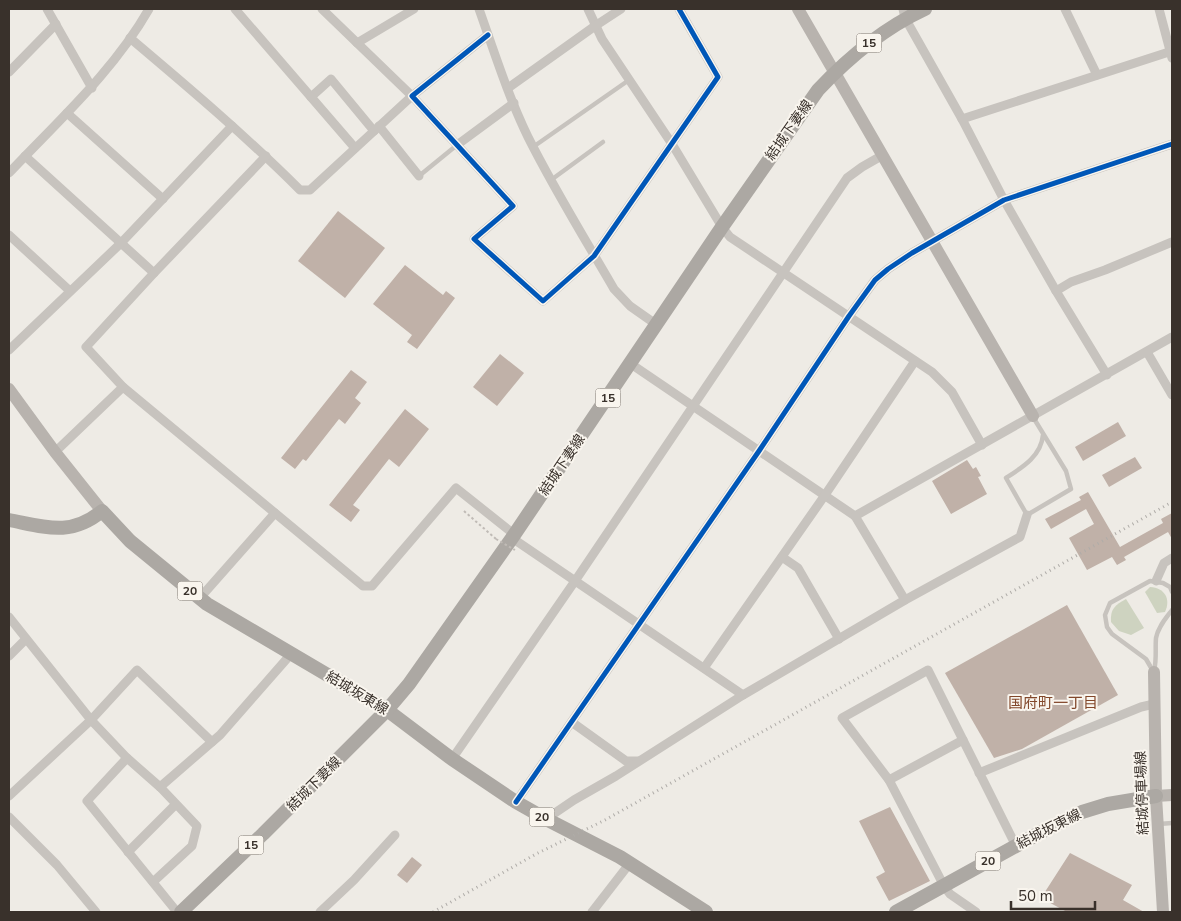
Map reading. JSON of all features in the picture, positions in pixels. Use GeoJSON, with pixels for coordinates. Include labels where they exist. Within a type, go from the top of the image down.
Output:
{"type":"FeatureCollection","features":[{"type":"Feature","properties":{"kind":"main road","name":"結城下妻線"},"geometry":{"type":"LineString","coordinates":[[181,912],[263,834],[386,710],[409,684],[514,541],[722,227],[814,94],[835,71],[904,13],[925,9]]}},
{"type":"Feature","properties":{"kind":"main road"},"geometry":{"type":"LineString","coordinates":[[9,520],[64,529],[85,523],[102,511]]}},
{"type":"Feature","properties":{"kind":"main road","name":"結城坂東線"},"geometry":{"type":"LineString","coordinates":[[102,511],[130,541],[199,598],[386,710],[452,759],[516,802],[599,845],[706,912]]}},
{"type":"Feature","properties":{"kind":"main road","name":"結城坂東線"},"geometry":{"type":"LineString","coordinates":[[896,912],[1082,812],[1122,801],[1156,796]]}},
{"type":"Feature","properties":{"kind":"street"},"geometry":{"type":"LineString","coordinates":[[47,9],[92,88]]}},
{"type":"Feature","properties":{"kind":"street"},"geometry":{"type":"LineString","coordinates":[[235,9],[355,148]]}},
{"type":"Feature","properties":{"kind":"street"},"geometry":{"type":"LineString","coordinates":[[322,9],[412,96],[513,206],[474,239],[543,301],[594,256],[718,77],[679,9]]}},
{"type":"Feature","properties":{"kind":"street"},"geometry":{"type":"LineString","coordinates":[[357,43],[414,9]]}},
{"type":"Feature","properties":{"kind":"street"},"geometry":{"type":"LineString","coordinates":[[479,9],[514,103],[533,147],[551,180],[614,290],[630,306],[657,326]]}},
{"type":"Feature","properties":{"kind":"street"},"geometry":{"type":"LineString","coordinates":[[588,9],[595,26],[730,237],[932,372],[952,392],[982,445]]}},
{"type":"Feature","properties":{"kind":"street"},"geometry":{"type":"LineString","coordinates":[[508,88],[621,9]]}},
{"type":"Feature","properties":{"kind":"street"},"geometry":{"type":"LineString","coordinates":[[798,9],[1033,416]]}},
{"type":"Feature","properties":{"kind":"street"},"geometry":{"type":"LineString","coordinates":[[1066,9],[1097,75]]}},
{"type":"Feature","properties":{"kind":"street"},"geometry":{"type":"LineString","coordinates":[[962,119],[1172,53],[1159,9]]}},
{"type":"Feature","properties":{"kind":"street"},"geometry":{"type":"LineString","coordinates":[[9,173],[92,88],[130,38],[146,10]]}},
{"type":"Feature","properties":{"kind":"street"},"geometry":{"type":"LineString","coordinates":[[904,13],[1004,200],[1106,375]]}},
{"type":"Feature","properties":{"kind":"street"},"geometry":{"type":"LineString","coordinates":[[9,72],[56,24]]}},
{"type":"Feature","properties":{"kind":"street"},"geometry":{"type":"LineString","coordinates":[[130,38],[266,156],[300,190],[310,190],[412,96],[488,35]]}},
{"type":"Feature","properties":{"kind":"street"},"geometry":{"type":"LineString","coordinates":[[311,97],[331,79],[419,176]]}},
{"type":"Feature","properties":{"kind":"street"},"geometry":{"type":"LineString","coordinates":[[457,145],[514,103]]}},
{"type":"Feature","properties":{"kind":"street"},"geometry":{"type":"LineString","coordinates":[[68,113],[163,199]]}},
{"type":"Feature","properties":{"kind":"street"},"geometry":{"type":"LineString","coordinates":[[9,350],[121,243],[232,126]]}},
{"type":"Feature","properties":{"kind":"street"},"geometry":{"type":"LineString","coordinates":[[516,802],[573,722],[875,280],[912,253],[1004,200],[1172,144]]}},
{"type":"Feature","properties":{"kind":"street"},"geometry":{"type":"LineString","coordinates":[[452,759],[848,178],[862,167],[883,155]]}},
{"type":"Feature","properties":{"kind":"street"},"geometry":{"type":"LineString","coordinates":[[25,156],[154,273]]}},
{"type":"Feature","properties":{"kind":"street"},"geometry":{"type":"LineString","coordinates":[[266,156],[86,347],[123,387],[363,586],[372,586],[456,488],[514,541],[743,695]]}},
{"type":"Feature","properties":{"kind":"street"},"geometry":{"type":"LineString","coordinates":[[9,235],[70,292]]}},
{"type":"Feature","properties":{"kind":"street"},"geometry":{"type":"LineString","coordinates":[[1056,291],[1071,282],[1172,242]]}},
{"type":"Feature","properties":{"kind":"street"},"geometry":{"type":"LineString","coordinates":[[855,516],[1172,337]]}},
{"type":"Feature","properties":{"kind":"street"},"geometry":{"type":"LineString","coordinates":[[1147,352],[1172,395]]}},
{"type":"Feature","properties":{"kind":"street"},"geometry":{"type":"LineString","coordinates":[[704,668],[825,496],[915,360]]}},
{"type":"Feature","properties":{"kind":"street"},"geometry":{"type":"LineString","coordinates":[[631,364],[855,516],[905,600]]}},
{"type":"Feature","properties":{"kind":"street"},"geometry":{"type":"LineString","coordinates":[[55,452],[123,387]]}},
{"type":"Feature","properties":{"kind":"street"},"geometry":{"type":"LineString","coordinates":[[9,389],[55,452],[102,511]]}},
{"type":"Feature","properties":{"kind":"street"},"geometry":{"type":"LineString","coordinates":[[199,598],[275,513]]}},
{"type":"Feature","properties":{"kind":"street"},"geometry":{"type":"LineString","coordinates":[[546,819],[743,695],[905,600],[1020,536],[1027,514]]}},
{"type":"Feature","properties":{"kind":"street"},"geometry":{"type":"LineString","coordinates":[[782,557],[798,568],[838,639]]}},
{"type":"Feature","properties":{"kind":"street"},"geometry":{"type":"LineString","coordinates":[[1156,581],[1164,563],[1172,558]]}},
{"type":"Feature","properties":{"kind":"street"},"geometry":{"type":"LineString","coordinates":[[9,617],[91,720],[197,826],[192,846],[153,882]]}},
{"type":"Feature","properties":{"kind":"street"},"geometry":{"type":"LineString","coordinates":[[9,656],[26,639]]}},
{"type":"Feature","properties":{"kind":"street"},"geometry":{"type":"LineString","coordinates":[[160,787],[220,735],[290,654]]}},
{"type":"Feature","properties":{"kind":"street"},"geometry":{"type":"LineString","coordinates":[[9,796],[91,720],[137,670],[212,742]]}},
{"type":"Feature","properties":{"kind":"street"},"geometry":{"type":"LineString","coordinates":[[976,912],[950,894],[944,886],[889,780],[842,718],[928,670],[1016,846]]}},
{"type":"Feature","properties":{"kind":"street","name":"結城停車場線"},"geometry":{"type":"LineString","coordinates":[[1154,672],[1156,796],[1162,912]]}},
{"type":"Feature","properties":{"kind":"street"},"geometry":{"type":"LineString","coordinates":[[979,773],[1141,707],[1154,704]]}},
{"type":"Feature","properties":{"kind":"street"},"geometry":{"type":"LineString","coordinates":[[573,722],[626,761],[638,761]]}},
{"type":"Feature","properties":{"kind":"street"},"geometry":{"type":"LineString","coordinates":[[889,780],[963,740]]}},
{"type":"Feature","properties":{"kind":"street"},"geometry":{"type":"LineString","coordinates":[[127,758],[87,801],[177,912]]}},
{"type":"Feature","properties":{"kind":"street"},"geometry":{"type":"LineString","coordinates":[[1156,796],[1172,795]]}},
{"type":"Feature","properties":{"kind":"street"},"geometry":{"type":"LineString","coordinates":[[128,852],[175,804]]}},
{"type":"Feature","properties":{"kind":"street"},"geometry":{"type":"LineString","coordinates":[[9,817],[57,865],[96,912]]}},
{"type":"Feature","properties":{"kind":"street"},"geometry":{"type":"LineString","coordinates":[[320,912],[354,880],[395,834]]}},
{"type":"Feature","properties":{"kind":"street"},"geometry":{"type":"LineString","coordinates":[[592,912],[630,863]]}},
{"type":"Feature","properties":{"kind":"lane"},"geometry":{"type":"LineString","coordinates":[[533,147],[629,80]]}},
{"type":"Feature","properties":{"kind":"lane"},"geometry":{"type":"LineString","coordinates":[[551,180],[603,142]]}},
{"type":"Feature","properties":{"kind":"lane"},"geometry":{"type":"LineString","coordinates":[[419,176],[457,145]]}},
{"type":"Feature","properties":{"kind":"lane"},"geometry":{"type":"LineString","coordinates":[[1033,416],[1066,471],[1071,489],[1027,514],[1006,478],[1024,466],[1036,454],[1042,444],[1043,434]]}},
{"type":"Feature","properties":{"kind":"lane"},"geometry":{"type":"LineString","coordinates":[[1154,672],[1146,658],[1112,634],[1104,618],[1110,602],[1150,581],[1156,581],[1170,587],[1172,592]]}},
{"type":"Feature","properties":{"kind":"lane"},"geometry":{"type":"LineString","coordinates":[[1154,672],[1156,638],[1159,629],[1172,610]]}},
{"type":"Feature","properties":{"kind":"lane"},"geometry":{"type":"LineString","coordinates":[[1158,824],[1172,823]]}},
{"type":"Feature","properties":{"kind":"path"},"geometry":{"type":"LineString","coordinates":[[464,512],[496,539],[514,541]]}},
{"type":"Feature","properties":{"kind":"green space"},"geometry":{"type":"Polygon","coordinates":[[[1150,587],[1160,590],[1165,595],[1167,607],[1165,612],[1157,613],[1145,592],[1150,587]]]}},
{"type":"Feature","properties":{"kind":"green space"},"geometry":{"type":"Polygon","coordinates":[[[1126,599],[1144,628],[1131,635],[1119,631],[1111,622],[1111,614],[1114,608],[1126,599]]]}},
{"type":"Feature","properties":{"kind":"building"},"geometry":{"type":"Polygon","coordinates":[[[338,211],[385,248],[345,298],[298,261],[338,211]]]}},
{"type":"Feature","properties":{"kind":"building"},"geometry":{"type":"Polygon","coordinates":[[[405,265],[443,295],[446,291],[455,298],[417,349],[407,342],[412,335],[373,304],[405,265]]]}},
{"type":"Feature","properties":{"kind":"building"},"geometry":{"type":"Polygon","coordinates":[[[500,354],[524,373],[497,406],[473,387],[500,354]]]}},
{"type":"Feature","properties":{"kind":"building"},"geometry":{"type":"Polygon","coordinates":[[[351,370],[367,382],[355,398],[361,403],[345,424],[339,419],[306,461],[303,459],[295,469],[281,458],[351,370]]]}},
{"type":"Feature","properties":{"kind":"building"},"geometry":{"type":"Polygon","coordinates":[[[405,409],[429,429],[399,467],[389,459],[353,505],[360,510],[351,522],[329,505],[405,409]]]}},
{"type":"Feature","properties":{"kind":"building"},"geometry":{"type":"Polygon","coordinates":[[[1118,422],[1126,436],[1083,461],[1075,447],[1118,422]]]}},
{"type":"Feature","properties":{"kind":"building"},"geometry":{"type":"Polygon","coordinates":[[[1135,457],[1142,468],[1109,487],[1102,475],[1135,457]]]}},
{"type":"Feature","properties":{"kind":"building"},"geometry":{"type":"Polygon","coordinates":[[[967,460],[973,469],[976,467],[981,476],[978,477],[987,494],[951,514],[932,481],[967,460]]]}},
{"type":"Feature","properties":{"kind":"building"},"geometry":{"type":"Polygon","coordinates":[[[1088,492],[1120,547],[1163,523],[1161,519],[1172,513],[1172,539],[1168,532],[1124,557],[1126,560],[1117,565],[1112,557],[1087,570],[1069,538],[1094,524],[1086,509],[1051,529],[1045,519],[1081,500],[1079,497],[1088,492]]]}},
{"type":"Feature","properties":{"kind":"building"},"geometry":{"type":"Polygon","coordinates":[[[1067,605],[1118,695],[1022,749],[994,758],[945,673],[1067,605]]]}},
{"type":"Feature","properties":{"kind":"building"},"geometry":{"type":"Polygon","coordinates":[[[890,807],[930,881],[889,901],[876,877],[885,872],[859,821],[890,807]]]}},
{"type":"Feature","properties":{"kind":"building"},"geometry":{"type":"Polygon","coordinates":[[[1070,853],[1132,885],[1123,900],[1144,912],[1067,912],[1041,898],[1070,853]]]}},
{"type":"Feature","properties":{"kind":"building"},"geometry":{"type":"Polygon","coordinates":[[[412,857],[422,865],[407,883],[397,875],[412,857]]]}},
{"type":"Feature","properties":{"kind":"railway"},"geometry":{"type":"LineString","coordinates":[[433,912],[536,854],[605,820],[1172,502]]}},
{"type":"Feature","properties":{"kind":"cycle path"},"geometry":{"type":"LineString","coordinates":[[488,35],[412,96],[513,206],[474,239],[543,301],[594,256],[718,77],[679,9]]}},
{"type":"Feature","properties":{"kind":"cycle path"},"geometry":{"type":"LineString","coordinates":[[516,802],[875,280],[912,253],[1004,200],[1172,144]]}},
{"type":"Feature","properties":{"kind":"district","name":"国府町一丁目"},"geometry":{"type":"Point","coordinates":[1053,703]}}]}
